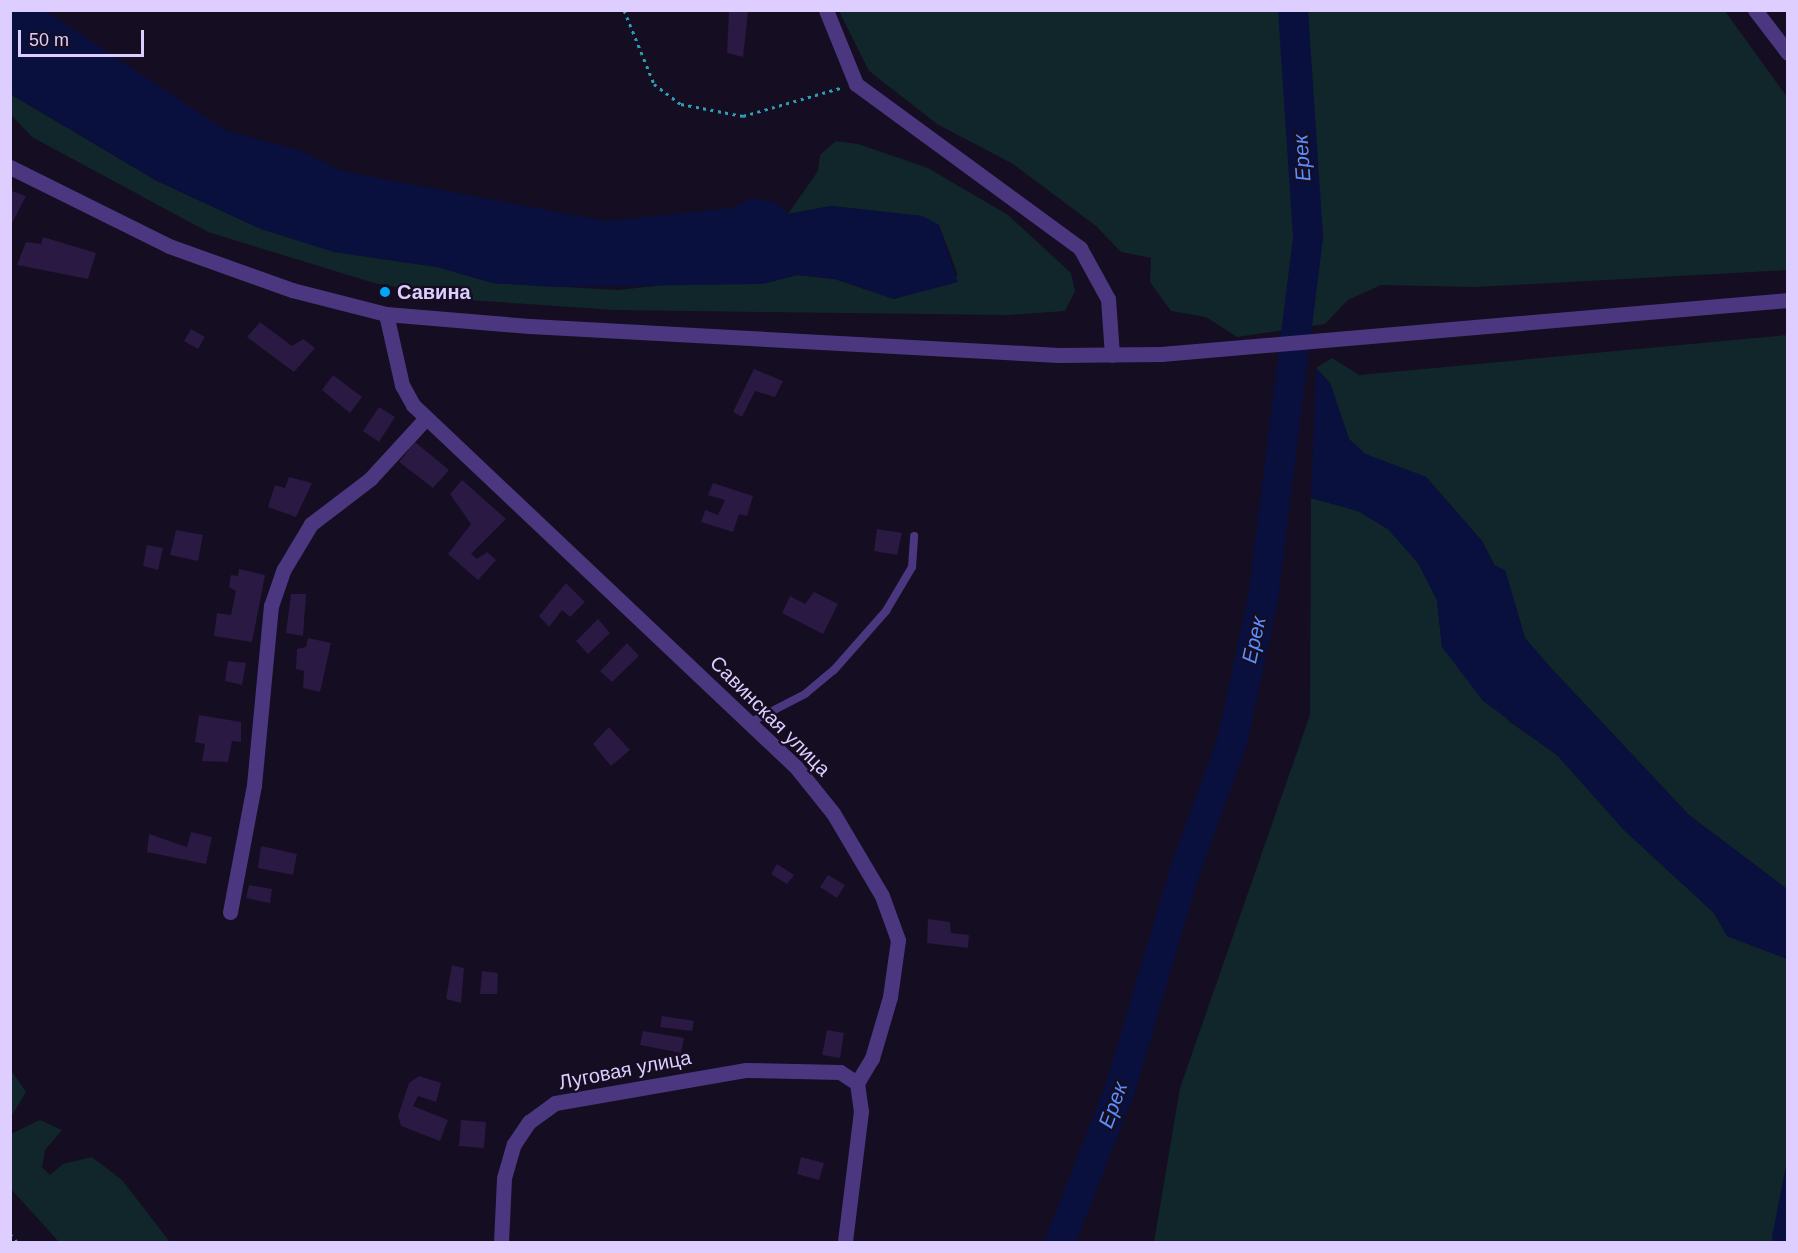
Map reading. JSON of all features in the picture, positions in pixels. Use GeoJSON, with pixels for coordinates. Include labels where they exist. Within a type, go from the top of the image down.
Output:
{"type":"FeatureCollection","features":[{"type":"Feature","properties":{"kind":"street"},"geometry":{"type":"LineString","coordinates":[[826,10],[856,84],[1080,248],[1108,299],[1112,355]]}},
{"type":"Feature","properties":{"kind":"street"},"geometry":{"type":"LineString","coordinates":[[1755,10],[1788,53]]}},
{"type":"Feature","properties":{"kind":"street"},"geometry":{"type":"LineString","coordinates":[[10,166],[197,257],[292,290],[386,314],[1112,355],[1216,351],[1788,300]]}},
{"type":"Feature","properties":{"kind":"street","name":"Савинская улица"},"geometry":{"type":"LineString","coordinates":[[386,314],[402,385],[426,418],[751,722],[833,813],[882,896],[898,940],[890,997],[872,1058],[857,1083]]}},
{"type":"Feature","properties":{"kind":"street"},"geometry":{"type":"LineString","coordinates":[[230,912],[254,785],[271,606],[285,568],[311,524],[370,479],[426,418]]}},
{"type":"Feature","properties":{"kind":"street","name":"Луговая улица"},"geometry":{"type":"LineString","coordinates":[[501,1242],[504,1178],[514,1144],[529,1122],[555,1103],[746,1070],[840,1072],[857,1083]]}},
{"type":"Feature","properties":{"kind":"street"},"geometry":{"type":"LineString","coordinates":[[845,1242],[861,1111],[857,1083]]}},
{"type":"Feature","properties":{"kind":"lane"},"geometry":{"type":"LineString","coordinates":[[751,722],[805,694],[834,670],[886,611],[912,567],[914,536]]}},
{"type":"Feature","properties":{"kind":"path"},"geometry":{"type":"LineString","coordinates":[[624,10],[654,84],[681,104],[743,116],[856,84]]}},
{"type":"Feature","properties":{"kind":"path"},"geometry":{"type":"LineString","coordinates":[[10,1234],[17,1242]]}},
{"type":"Feature","properties":{"kind":"green space"},"geometry":{"type":"Polygon","coordinates":[[[839,11],[1725,11],[1787,97],[1787,270],[1477,287],[1381,285],[1348,300],[1325,324],[1237,337],[1206,317],[1171,311],[1150,282],[1151,258],[1121,252],[1096,226],[1013,164],[937,124],[869,71],[839,11]]]}},
{"type":"Feature","properties":{"kind":"green space"},"geometry":{"type":"Polygon","coordinates":[[[10,94],[157,181],[261,229],[335,252],[437,267],[493,283],[618,290],[692,282],[762,284],[797,275],[835,279],[894,299],[958,275],[939,225],[922,216],[831,206],[788,214],[818,171],[820,155],[836,141],[858,144],[928,168],[1008,215],[1071,273],[1075,291],[1065,311],[1007,315],[615,310],[468,300],[374,283],[208,232],[32,137],[11,115],[10,94]]]}},
{"type":"Feature","properties":{"kind":"green space"},"geometry":{"type":"Polygon","coordinates":[[[1787,335],[1787,889],[1689,815],[1550,667],[1525,638],[1505,570],[1495,566],[1482,541],[1426,477],[1365,454],[1349,439],[1330,383],[1316,368],[1332,358],[1359,375],[1787,335]]]}},
{"type":"Feature","properties":{"kind":"green space"},"geometry":{"type":"Polygon","coordinates":[[[1311,498],[1358,511],[1388,529],[1418,563],[1437,600],[1442,647],[1510,722],[1557,755],[1624,830],[1714,913],[1727,936],[1787,959],[1788,1160],[1773,1242],[1154,1242],[1180,1088],[1310,715],[1311,498]]]}},
{"type":"Feature","properties":{"kind":"green space"},"geometry":{"type":"Polygon","coordinates":[[[11,1070],[26,1092],[11,1117],[11,1070]]]}},
{"type":"Feature","properties":{"kind":"green space"},"geometry":{"type":"Polygon","coordinates":[[[40,1120],[62,1130],[45,1150],[42,1167],[50,1175],[63,1164],[92,1157],[122,1180],[170,1242],[59,1242],[11,1189],[11,1134],[40,1120]]]}},
{"type":"Feature","properties":{"kind":"shaded area"},"geometry":{"type":"Polygon","coordinates":[[[11,10],[46,11],[225,130],[301,151],[342,171],[605,221],[733,208],[751,198],[776,202],[788,214],[831,206],[922,216],[939,225],[958,282],[894,299],[835,279],[797,275],[762,284],[553,287],[493,283],[437,267],[334,252],[261,229],[157,181],[11,94],[11,10]]]}},
{"type":"Feature","properties":{"kind":"shaded area"},"geometry":{"type":"Polygon","coordinates":[[[1316,368],[1330,383],[1349,439],[1365,454],[1426,477],[1482,541],[1495,566],[1505,570],[1525,638],[1550,667],[1689,815],[1787,889],[1787,959],[1727,936],[1714,913],[1624,830],[1557,755],[1483,701],[1442,647],[1437,600],[1418,563],[1388,529],[1358,511],[1311,498],[1316,368]]]}},
{"type":"Feature","properties":{"kind":"shaded area"},"geometry":{"type":"Polygon","coordinates":[[[1787,1160],[1787,1242],[1773,1242],[1772,1237],[1787,1160]]]}},
{"type":"Feature","properties":{"kind":"building"},"geometry":{"type":"Polygon","coordinates":[[[729,11],[748,12],[743,57],[727,53],[729,11]]]}},
{"type":"Feature","properties":{"kind":"building"},"geometry":{"type":"Polygon","coordinates":[[[10,192],[26,196],[10,227],[10,192]]]}},
{"type":"Feature","properties":{"kind":"building"},"geometry":{"type":"Polygon","coordinates":[[[43,237],[96,253],[88,279],[17,265],[26,242],[41,244],[43,237]]]}},
{"type":"Feature","properties":{"kind":"building"},"geometry":{"type":"Polygon","coordinates":[[[260,322],[292,346],[303,339],[315,348],[294,372],[247,337],[260,322]]]}},
{"type":"Feature","properties":{"kind":"building"},"geometry":{"type":"Polygon","coordinates":[[[191,329],[205,337],[198,349],[184,341],[191,329]]]}},
{"type":"Feature","properties":{"kind":"building"},"geometry":{"type":"Polygon","coordinates":[[[754,369],[783,381],[775,397],[755,391],[742,417],[733,412],[754,369]]]}},
{"type":"Feature","properties":{"kind":"building"},"geometry":{"type":"Polygon","coordinates":[[[333,375],[362,397],[350,413],[322,390],[333,375]]]}},
{"type":"Feature","properties":{"kind":"building"},"geometry":{"type":"Polygon","coordinates":[[[379,407],[395,417],[379,442],[363,431],[379,407]]]}},
{"type":"Feature","properties":{"kind":"building"},"geometry":{"type":"Polygon","coordinates":[[[415,442],[449,470],[433,488],[399,462],[415,442]]]}},
{"type":"Feature","properties":{"kind":"building"},"geometry":{"type":"Polygon","coordinates":[[[289,477],[312,483],[296,517],[268,507],[275,485],[285,488],[289,477]]]}},
{"type":"Feature","properties":{"kind":"building"},"geometry":{"type":"Polygon","coordinates":[[[462,480],[506,519],[471,554],[477,559],[487,552],[496,560],[478,580],[448,554],[471,524],[450,494],[462,480]]]}},
{"type":"Feature","properties":{"kind":"building"},"geometry":{"type":"Polygon","coordinates":[[[713,483],[753,496],[747,516],[739,514],[733,532],[701,522],[705,510],[718,515],[725,500],[708,495],[713,483]]]}},
{"type":"Feature","properties":{"kind":"building"},"geometry":{"type":"Polygon","coordinates":[[[877,529],[902,533],[897,555],[874,551],[877,529]]]}},
{"type":"Feature","properties":{"kind":"building"},"geometry":{"type":"Polygon","coordinates":[[[176,530],[203,535],[198,561],[170,555],[176,530]]]}},
{"type":"Feature","properties":{"kind":"building"},"geometry":{"type":"Polygon","coordinates":[[[147,545],[163,548],[158,570],[143,566],[147,545]]]}},
{"type":"Feature","properties":{"kind":"building"},"geometry":{"type":"Polygon","coordinates":[[[239,569],[265,575],[252,642],[214,636],[217,613],[231,615],[236,591],[229,587],[231,575],[238,576],[239,569]]]}},
{"type":"Feature","properties":{"kind":"building"},"geometry":{"type":"Polygon","coordinates":[[[566,583],[585,602],[570,617],[562,610],[549,627],[539,616],[566,583]]]}},
{"type":"Feature","properties":{"kind":"building"},"geometry":{"type":"Polygon","coordinates":[[[814,592],[838,604],[823,634],[782,613],[790,596],[805,604],[814,592]]]}},
{"type":"Feature","properties":{"kind":"building"},"geometry":{"type":"Polygon","coordinates":[[[291,594],[306,594],[303,636],[286,633],[291,594]]]}},
{"type":"Feature","properties":{"kind":"building"},"geometry":{"type":"Polygon","coordinates":[[[598,619],[610,633],[588,654],[576,641],[598,619]]]}},
{"type":"Feature","properties":{"kind":"building"},"geometry":{"type":"Polygon","coordinates":[[[308,638],[331,643],[320,692],[303,688],[304,671],[296,669],[297,649],[306,647],[308,638]]]}},
{"type":"Feature","properties":{"kind":"building"},"geometry":{"type":"Polygon","coordinates":[[[627,643],[639,656],[612,682],[600,671],[627,643]]]}},
{"type":"Feature","properties":{"kind":"building"},"geometry":{"type":"Polygon","coordinates":[[[228,661],[246,663],[242,685],[225,681],[228,661]]]}},
{"type":"Feature","properties":{"kind":"building"},"geometry":{"type":"Polygon","coordinates":[[[199,715],[241,722],[241,742],[232,741],[228,762],[202,761],[205,744],[195,742],[199,715]]]}},
{"type":"Feature","properties":{"kind":"building"},"geometry":{"type":"Polygon","coordinates":[[[609,727],[630,750],[611,766],[593,744],[609,727]]]}},
{"type":"Feature","properties":{"kind":"building"},"geometry":{"type":"Polygon","coordinates":[[[191,832],[212,837],[206,864],[147,852],[149,834],[187,847],[191,832]]]}},
{"type":"Feature","properties":{"kind":"building"},"geometry":{"type":"Polygon","coordinates":[[[261,846],[297,854],[293,875],[258,868],[261,846]]]}},
{"type":"Feature","properties":{"kind":"building"},"geometry":{"type":"Polygon","coordinates":[[[777,864],[794,875],[787,884],[771,874],[777,864]]]}},
{"type":"Feature","properties":{"kind":"building"},"geometry":{"type":"Polygon","coordinates":[[[828,875],[845,885],[837,898],[820,887],[828,875]]]}},
{"type":"Feature","properties":{"kind":"building"},"geometry":{"type":"Polygon","coordinates":[[[249,885],[272,889],[270,903],[246,898],[249,885]]]}},
{"type":"Feature","properties":{"kind":"building"},"geometry":{"type":"Polygon","coordinates":[[[928,919],[950,922],[951,933],[969,935],[968,948],[927,943],[928,919]]]}},
{"type":"Feature","properties":{"kind":"building"},"geometry":{"type":"Polygon","coordinates":[[[452,965],[464,968],[461,1003],[446,999],[452,965]]]}},
{"type":"Feature","properties":{"kind":"building"},"geometry":{"type":"Polygon","coordinates":[[[482,971],[498,973],[497,994],[480,994],[482,971]]]}},
{"type":"Feature","properties":{"kind":"building"},"geometry":{"type":"Polygon","coordinates":[[[662,1016],[694,1021],[692,1031],[660,1027],[662,1016]]]}},
{"type":"Feature","properties":{"kind":"building"},"geometry":{"type":"Polygon","coordinates":[[[827,1030],[844,1033],[840,1058],[822,1055],[827,1030]]]}},
{"type":"Feature","properties":{"kind":"building"},"geometry":{"type":"Polygon","coordinates":[[[643,1031],[684,1038],[681,1053],[640,1045],[643,1031]]]}},
{"type":"Feature","properties":{"kind":"building"},"geometry":{"type":"Polygon","coordinates":[[[419,1076],[441,1083],[436,1102],[418,1096],[413,1106],[448,1120],[440,1141],[401,1126],[398,1116],[409,1083],[419,1076]]]}},
{"type":"Feature","properties":{"kind":"building"},"geometry":{"type":"Polygon","coordinates":[[[461,1120],[486,1122],[484,1148],[459,1146],[461,1120]]]}},
{"type":"Feature","properties":{"kind":"building"},"geometry":{"type":"Polygon","coordinates":[[[801,1157],[824,1163],[819,1180],[797,1174],[801,1157]]]}},
{"type":"Feature","properties":{"kind":"waterway","name":"Ерек"},"geometry":{"type":"LineString","coordinates":[[1060,1242],[1121,1086],[1184,873],[1232,742],[1263,599],[1308,236],[1293,10]]}},
{"type":"Feature","properties":{"kind":"place","name":"Савина"},"geometry":{"type":"Point","coordinates":[385,292]}}]}
